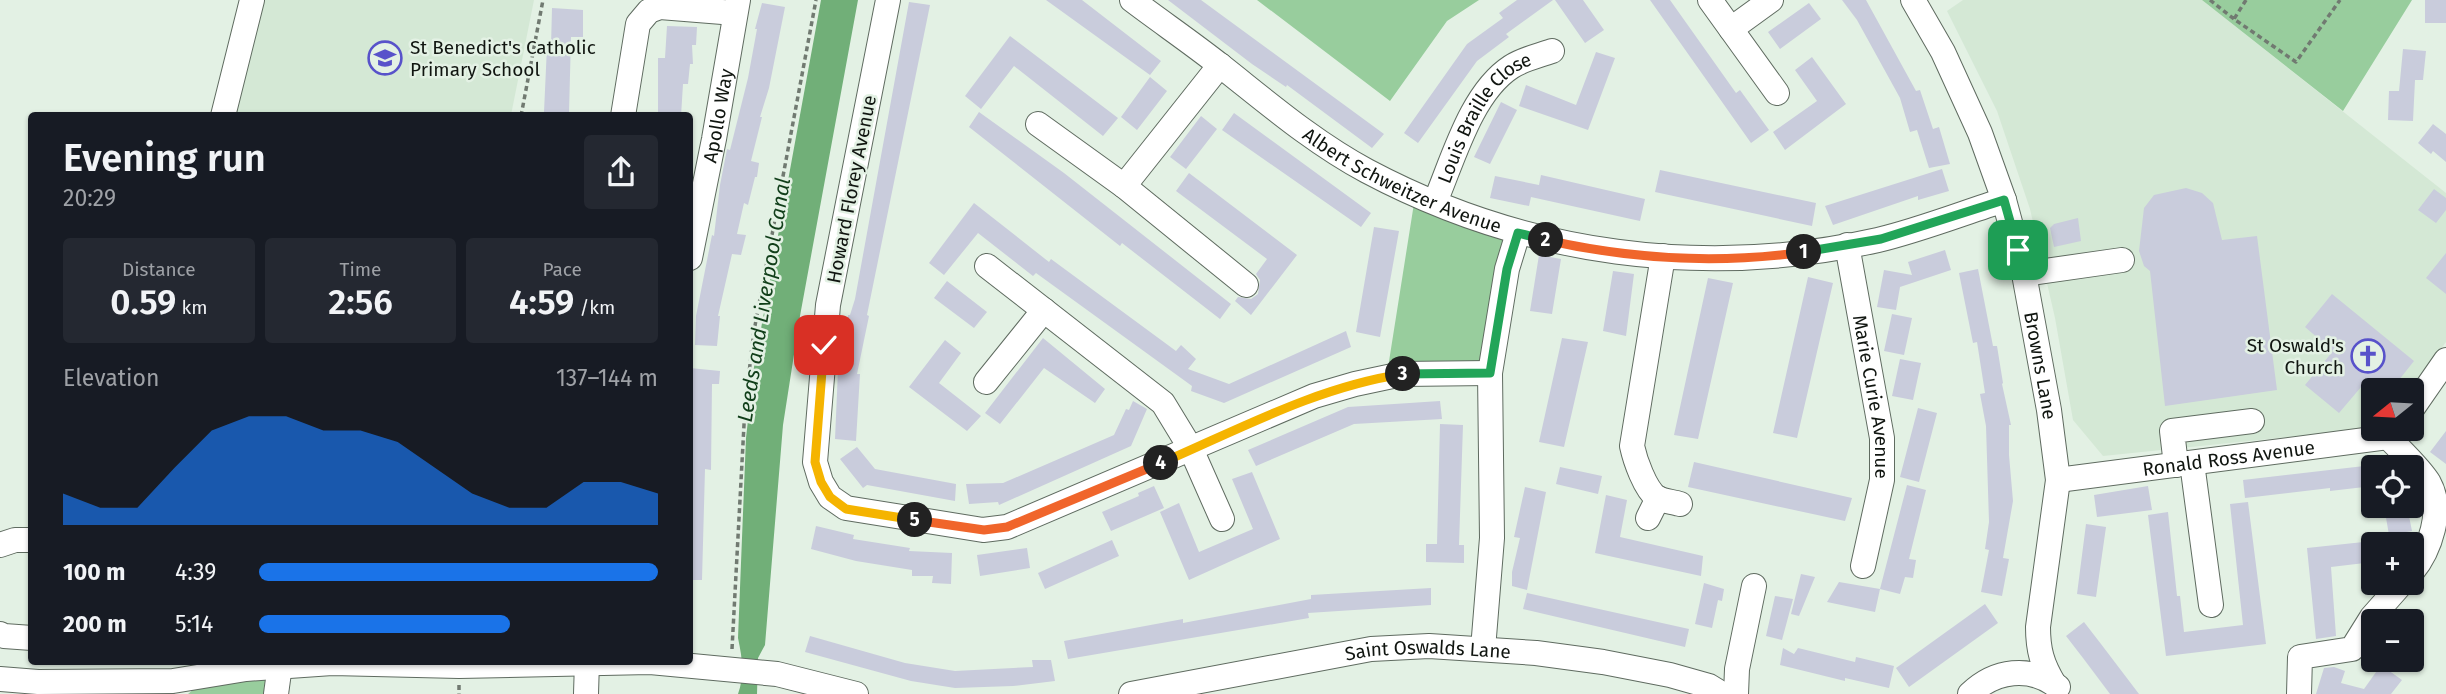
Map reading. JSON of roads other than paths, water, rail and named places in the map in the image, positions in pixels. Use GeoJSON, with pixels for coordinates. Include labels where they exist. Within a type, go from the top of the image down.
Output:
{"type":"FeatureCollection","features":[{"type":"Feature","properties":{"kind":"street"},"geometry":{"type":"LineString","coordinates":[[224,112],[252,0]]}},
{"type":"Feature","properties":{"kind":"street","name":"Howard Florey Avenue"},"geometry":{"type":"LineString","coordinates":[[888,0],[828,306],[815,462],[821,482],[830,497],[846,509],[984,530],[1007,527],[1046,512],[1191,450]]}},
{"type":"Feature","properties":{"kind":"street","name":"Albert Schweitzer Avenue"},"geometry":{"type":"LineString","coordinates":[[1132,0],[1300,129],[1366,170],[1435,202],[1518,233],[1619,254],[1764,258],[1881,239],[2004,200]]}},
{"type":"Feature","properties":{"kind":"street"},"geometry":{"type":"LineString","coordinates":[[1736,35],[1771,0]]}},
{"type":"Feature","properties":{"kind":"street"},"geometry":{"type":"LineString","coordinates":[[1713,4],[1777,93]]}},
{"type":"Feature","properties":{"kind":"street","name":"Browns Lane"},"geometry":{"type":"LineString","coordinates":[[1924,4],[1980,133],[2004,200],[2024,274],[2047,397],[2058,480],[2038,626],[2038,649],[2043,665],[2059,689]]}},
{"type":"Feature","properties":{"kind":"street","name":"Apollo Way"},"geometry":{"type":"LineString","coordinates":[[623,112],[638,24],[649,11],[660,7],[737,7],[693,242]]}},
{"type":"Feature","properties":{"kind":"street","name":"Louis Braille Close"},"geometry":{"type":"LineString","coordinates":[[1435,202],[1463,135],[1492,83],[1520,62],[1552,51]]}},
{"type":"Feature","properties":{"kind":"street"},"geometry":{"type":"LineString","coordinates":[[1125,186],[1220,65]]}},
{"type":"Feature","properties":{"kind":"street"},"geometry":{"type":"LineString","coordinates":[[1038,124],[1125,186],[1246,285]]}},
{"type":"Feature","properties":{"kind":"street"},"geometry":{"type":"LineString","coordinates":[[1483,649],[1492,538],[1490,373],[1507,269],[1518,233]]}},
{"type":"Feature","properties":{"kind":"street","name":"Marie Curie Avenue"},"geometry":{"type":"LineString","coordinates":[[1847,245],[1882,438],[1882,480],[1859,551]]}},
{"type":"Feature","properties":{"kind":"street"},"geometry":{"type":"LineString","coordinates":[[1662,507],[1644,480],[1634,459],[1632,446],[1663,257]]}},
{"type":"Feature","properties":{"kind":"street"},"geometry":{"type":"LineString","coordinates":[[2024,274],[2122,260]]}},
{"type":"Feature","properties":{"kind":"street"},"geometry":{"type":"LineString","coordinates":[[987,266],[1033,311],[1163,403],[1191,450],[1222,519]]}},
{"type":"Feature","properties":{"kind":"street"},"geometry":{"type":"LineString","coordinates":[[986,382],[1033,311]]}},
{"type":"Feature","properties":{"kind":"street"},"geometry":{"type":"LineString","coordinates":[[2424,392],[2446,360]]}},
{"type":"Feature","properties":{"kind":"street"},"geometry":{"type":"LineString","coordinates":[[1191,450],[1314,396],[1354,384],[1402,374],[1490,373]]}},
{"type":"Feature","properties":{"kind":"street"},"geometry":{"type":"LineString","coordinates":[[2211,605],[2184,464],[2172,431],[2252,421]]}},
{"type":"Feature","properties":{"kind":"street","name":"Ronald Ross Avenue"},"geometry":{"type":"LineString","coordinates":[[2058,480],[2361,438]]}},
{"type":"Feature","properties":{"kind":"street"},"geometry":{"type":"LineString","coordinates":[[2398,441],[2429,484],[2435,510],[2430,540],[2424,551]]}},
{"type":"Feature","properties":{"kind":"street"},"geometry":{"type":"LineString","coordinates":[[0,544],[28,540]]}},
{"type":"Feature","properties":{"kind":"street"},"geometry":{"type":"LineString","coordinates":[[1736,694],[1737,669],[1754,586]]}},
{"type":"Feature","properties":{"kind":"street"},"geometry":{"type":"LineString","coordinates":[[2299,694],[2301,657],[2352,649],[2372,618],[2392,595]]}},
{"type":"Feature","properties":{"kind":"street","name":"Browns Lane"},"geometry":{"type":"LineString","coordinates":[[1970,694],[1999,675],[2026,652],[2038,626]]}},
{"type":"Feature","properties":{"kind":"street"},"geometry":{"type":"LineString","coordinates":[[0,634],[28,638]]}},
{"type":"Feature","properties":{"kind":"street","name":"Saint Oswalds Lane"},"geometry":{"type":"LineString","coordinates":[[1131,694],[1371,649],[1429,646],[1603,662],[1683,679],[1709,686],[1722,694]]}},
{"type":"Feature","properties":{"kind":"street"},"geometry":{"type":"LineString","coordinates":[[0,679],[38,672],[172,679],[280,665],[276,694]]}},
{"type":"Feature","properties":{"kind":"street"},"geometry":{"type":"LineString","coordinates":[[417,665],[491,665]]}},
{"type":"Feature","properties":{"kind":"street"},"geometry":{"type":"LineString","coordinates":[[586,694],[587,665]]}},
{"type":"Feature","properties":{"kind":"street"},"geometry":{"type":"LineString","coordinates":[[682,665],[777,674],[807,688],[856,694]]}},
{"type":"Feature","properties":{"kind":"street"},"geometry":{"type":"LineString","coordinates":[[1999,675],[2024,672],[2059,689]]}},
{"type":"Feature","properties":{"kind":"place","name":"St Benedict's Catholic Primary School"},"geometry":{"type":"Point","coordinates":[385,58]}},
{"type":"Feature","properties":{"kind":"place","name":"St Oswald's Church"},"geometry":{"type":"Point","coordinates":[2368,356]}},
{"type":"Feature","properties":{"kind":"water label","name":"Leeds and Liverpool Canal"},"geometry":{"type":"Point","coordinates":[764,300]}}]}
